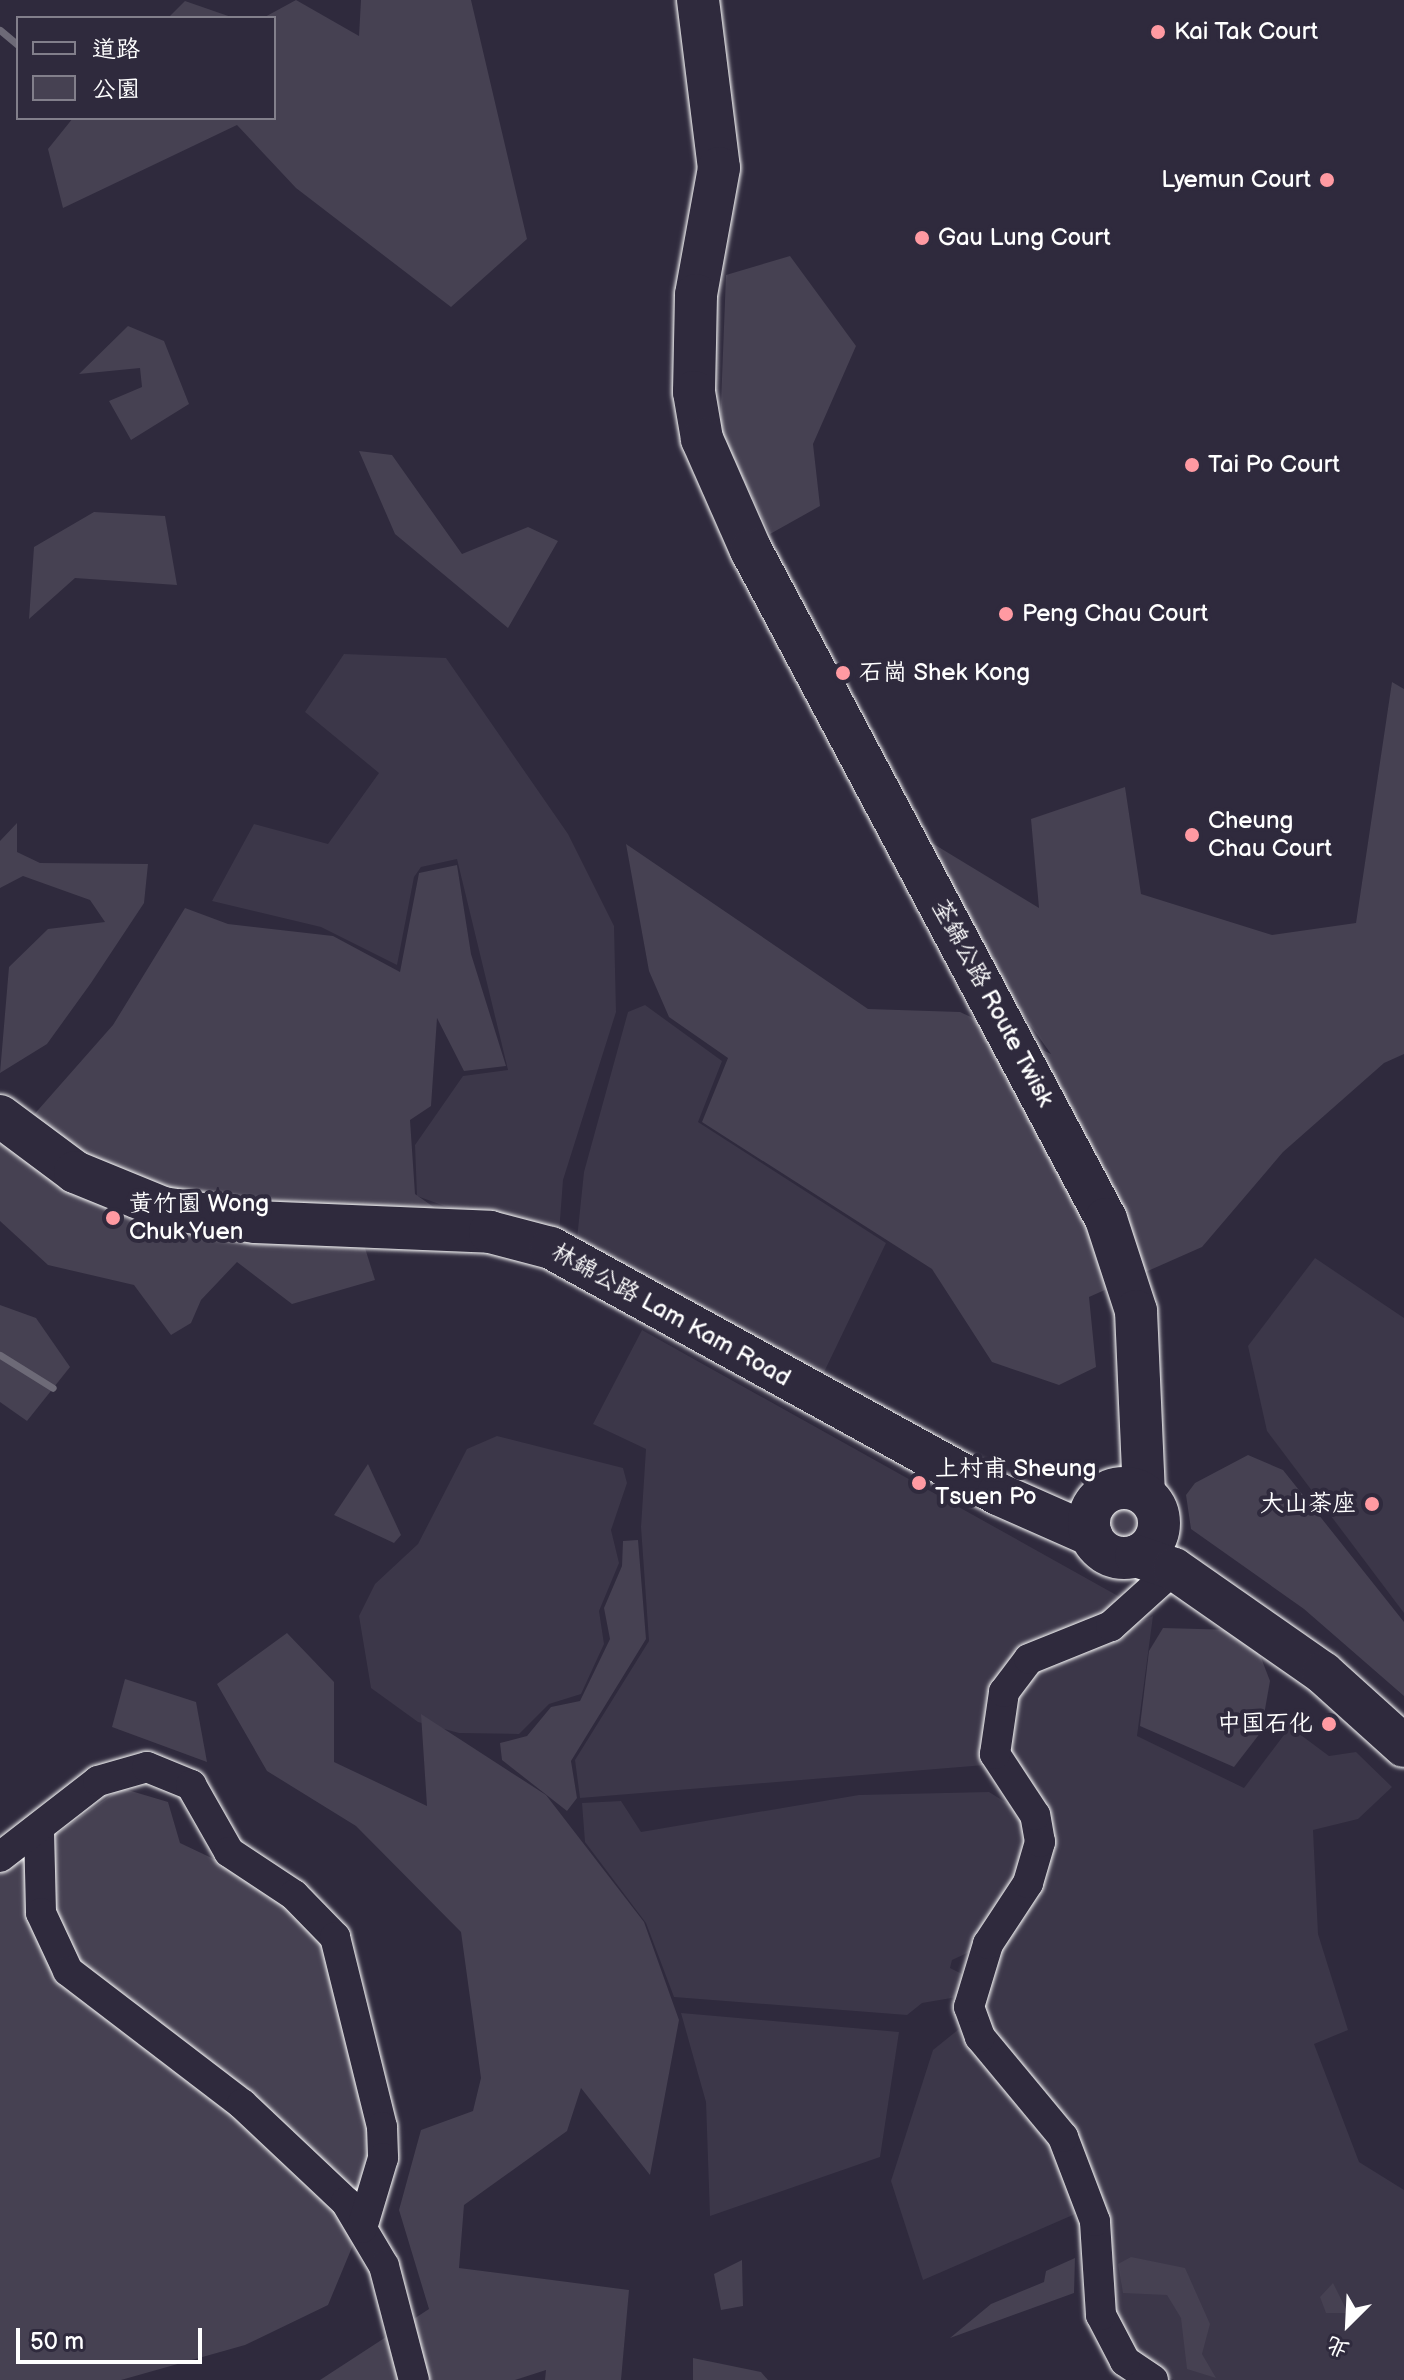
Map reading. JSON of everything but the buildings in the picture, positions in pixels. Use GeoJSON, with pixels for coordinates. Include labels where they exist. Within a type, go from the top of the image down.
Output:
{"type":"FeatureCollection","features":[{"type":"Feature","properties":{"kind":"main road","name":"荃錦公路 Route Twisk"},"geometry":{"type":"LineString","coordinates":[[698,0],[719,168],[693,345],[702,439],[769,579],[1106,1219],[1136,1311],[1140,1449],[1133,1491]]}},
{"type":"Feature","properties":{"kind":"main road","name":"林錦公路 Lam Kam Road"},"geometry":{"type":"LineString","coordinates":[[0,1116],[86,1178],[163,1208],[255,1222],[490,1232],[542,1245],[998,1494],[1077,1523]]}},
{"type":"Feature","properties":{"kind":"main road"},"geometry":{"type":"LineString","coordinates":[[1155,1555],[1158,1514],[1133,1491],[1100,1498],[1077,1523],[1109,1555],[1155,1555],[1357,1698],[1404,1746]]}},
{"type":"Feature","properties":{"kind":"street"},"geometry":{"type":"LineString","coordinates":[[1153,2380],[1125,2361],[1101,2315],[1095,2221],[1063,2137],[980,2037],[969,2007],[988,1944],[1028,1883],[1040,1842],[1035,1815],[995,1754],[1004,1692],[1029,1659],[1111,1626],[1155,1555]]}},
{"type":"Feature","properties":{"kind":"street"},"geometry":{"type":"LineString","coordinates":[[0,1857],[39,1830],[98,1781],[164,1769],[191,1785],[229,1852],[294,1895],[335,1937],[382,2127],[383,2158],[362,2228]]}},
{"type":"Feature","properties":{"kind":"street"},"geometry":{"type":"LineString","coordinates":[[39,1830],[41,1913],[68,1971],[242,2104],[346,2202],[384,2266],[414,2380]]}},
{"type":"Feature","properties":{"kind":"shaded area"},"geometry":{"type":"Polygon","coordinates":[[[344,654],[446,658],[568,834],[614,926],[616,1012],[563,1180],[558,1247],[417,1196],[415,1145],[463,1076],[508,1070],[457,859],[421,867],[414,877],[397,965],[321,927],[212,901],[254,824],[328,844],[379,773],[305,712],[344,654]]]}},
{"type":"Feature","properties":{"kind":"shaded area"},"geometry":{"type":"Polygon","coordinates":[[[645,1005],[722,1061],[698,1122],[886,1243],[814,1393],[575,1258],[584,1172],[628,1012],[645,1005]]]}},
{"type":"Feature","properties":{"kind":"shaded area"},"geometry":{"type":"Polygon","coordinates":[[[1315,1258],[1404,1318],[1404,1613],[1267,1431],[1248,1346],[1315,1258]]]}},
{"type":"Feature","properties":{"kind":"shaded area"},"geometry":{"type":"Polygon","coordinates":[[[642,1330],[1127,1601],[991,1686],[985,1765],[580,1798],[575,1760],[649,1641],[641,1527],[646,1449],[593,1424],[642,1330]]]}},
{"type":"Feature","properties":{"kind":"shaded area"},"geometry":{"type":"Polygon","coordinates":[[[497,1436],[623,1468],[627,1483],[611,1530],[619,1563],[599,1611],[604,1644],[581,1694],[549,1704],[519,1734],[459,1733],[418,1722],[371,1688],[359,1616],[375,1584],[418,1544],[467,1449],[497,1436]]]}},
{"type":"Feature","properties":{"kind":"shaded area"},"geometry":{"type":"Polygon","coordinates":[[[1153,1616],[1137,1736],[1244,1788],[1290,1727],[1329,1756],[1356,1752],[1392,1787],[1358,1819],[1313,1830],[1318,1934],[1348,2030],[1314,2044],[1359,2162],[1404,2190],[1404,2380],[1174,2380],[1138,2362],[1115,2329],[1109,2244],[982,2010],[997,1948],[1042,1864],[1007,1767],[1015,1682],[1153,1616]]]}},
{"type":"Feature","properties":{"kind":"shaded area"},"geometry":{"type":"Polygon","coordinates":[[[989,1792],[1018,1810],[1029,1849],[978,1948],[952,1960],[950,1968],[964,1975],[963,1996],[922,2003],[907,2015],[674,1997],[646,1923],[585,1842],[582,1803],[621,1801],[641,1832],[859,1795],[989,1792]]]}},
{"type":"Feature","properties":{"kind":"shaded area"},"geometry":{"type":"Polygon","coordinates":[[[681,2013],[899,2032],[880,2157],[710,2216],[706,2102],[681,2013]]]}},
{"type":"Feature","properties":{"kind":"shaded area"},"geometry":{"type":"Polygon","coordinates":[[[959,2029],[1040,2113],[1082,2211],[923,2280],[891,2181],[933,2050],[959,2029]]]}},
{"type":"Feature","properties":{"kind":"green space"},"geometry":{"type":"Polygon","coordinates":[[[296,0],[359,36],[361,0],[471,0],[527,239],[451,307],[296,188],[237,125],[63,208],[48,149],[71,120],[276,120],[276,16],[267,16],[296,0]]]}},
{"type":"Feature","properties":{"kind":"green space"},"geometry":{"type":"Polygon","coordinates":[[[185,1],[228,16],[170,16],[185,1]]]}},
{"type":"Feature","properties":{"kind":"green space"},"geometry":{"type":"Polygon","coordinates":[[[790,256],[856,346],[813,444],[820,506],[770,534],[720,430],[726,275],[790,256]]]}},
{"type":"Feature","properties":{"kind":"green space"},"geometry":{"type":"Polygon","coordinates":[[[128,326],[164,341],[189,404],[131,440],[109,401],[142,387],[140,368],[79,374],[128,326]]]}},
{"type":"Feature","properties":{"kind":"green space"},"geometry":{"type":"Polygon","coordinates":[[[359,451],[392,455],[462,554],[528,527],[558,541],[508,628],[395,534],[359,451]]]}},
{"type":"Feature","properties":{"kind":"green space"},"geometry":{"type":"Polygon","coordinates":[[[94,512],[165,516],[177,585],[75,578],[29,619],[34,547],[94,512]]]}},
{"type":"Feature","properties":{"kind":"green space"},"geometry":{"type":"Polygon","coordinates":[[[1392,682],[1404,689],[1404,1054],[1384,1063],[1283,1152],[1202,1247],[1089,1297],[1096,1367],[1059,1385],[992,1362],[932,1269],[702,1122],[728,1058],[669,1017],[649,971],[626,844],[868,1009],[960,1012],[1051,1054],[991,970],[927,840],[1039,908],[1031,819],[1125,787],[1141,894],[1272,935],[1356,923],[1392,682]]]}},
{"type":"Feature","properties":{"kind":"green space"},"geometry":{"type":"Polygon","coordinates":[[[17,823],[17,852],[40,863],[148,864],[144,903],[91,983],[47,1044],[0,1073],[9,967],[48,929],[105,922],[90,900],[23,876],[0,888],[0,841],[17,823]]]}},
{"type":"Feature","properties":{"kind":"green space"},"geometry":{"type":"Polygon","coordinates":[[[457,865],[471,954],[506,1066],[464,1071],[437,1018],[431,1106],[410,1120],[415,1194],[445,1215],[387,1217],[365,1248],[375,1280],[292,1304],[237,1262],[201,1300],[191,1323],[171,1335],[134,1285],[48,1265],[0,1221],[0,1137],[9,1143],[113,1025],[185,908],[228,924],[333,936],[400,972],[419,873],[457,865]]]}},
{"type":"Feature","properties":{"kind":"green space"},"geometry":{"type":"Polygon","coordinates":[[[0,1305],[36,1318],[70,1367],[27,1421],[0,1402],[0,1305]]]}},
{"type":"Feature","properties":{"kind":"green space"},"geometry":{"type":"Polygon","coordinates":[[[1248,1455],[1283,1470],[1404,1622],[1404,1696],[1304,1609],[1191,1529],[1186,1495],[1195,1483],[1248,1455]]]}},
{"type":"Feature","properties":{"kind":"green space"},"geometry":{"type":"Polygon","coordinates":[[[368,1464],[401,1535],[394,1543],[334,1515],[368,1464]]]}},
{"type":"Feature","properties":{"kind":"green space"},"geometry":{"type":"Polygon","coordinates":[[[1128,1504],[1140,1509],[1145,1521],[1140,1533],[1128,1538],[1116,1533],[1111,1521],[1116,1509],[1128,1504]]]}},
{"type":"Feature","properties":{"kind":"green space"},"geometry":{"type":"Polygon","coordinates":[[[638,1540],[646,1639],[571,1761],[577,1798],[567,1811],[502,1760],[500,1743],[527,1736],[551,1707],[580,1701],[610,1639],[604,1608],[622,1566],[623,1541],[638,1540]]]}},
{"type":"Feature","properties":{"kind":"green space"},"geometry":{"type":"Polygon","coordinates":[[[1163,1628],[1235,1630],[1260,1655],[1270,1681],[1261,1732],[1234,1767],[1140,1726],[1149,1651],[1163,1628]]]}},
{"type":"Feature","properties":{"kind":"green space"},"geometry":{"type":"Polygon","coordinates":[[[287,1633],[334,1682],[334,1762],[427,1806],[421,1714],[546,1795],[644,1922],[679,2020],[650,2175],[581,2088],[567,2131],[464,2205],[459,2268],[629,2290],[621,2380],[545,2380],[546,2370],[515,2380],[320,2380],[429,2309],[399,2210],[421,2130],[473,2111],[481,2078],[461,1932],[356,1826],[267,1771],[217,1684],[287,1633]]]}},
{"type":"Feature","properties":{"kind":"green space"},"geometry":{"type":"Polygon","coordinates":[[[125,1679],[196,1702],[207,1762],[112,1727],[125,1679]]]}},
{"type":"Feature","properties":{"kind":"green space"},"geometry":{"type":"Polygon","coordinates":[[[121,1788],[168,1802],[180,1843],[256,1879],[323,1943],[380,2180],[328,2305],[245,2345],[121,2380],[0,2380],[0,1874],[121,1788]]]}},
{"type":"Feature","properties":{"kind":"green space"},"geometry":{"type":"Polygon","coordinates":[[[1131,2257],[1185,2268],[1210,2324],[1202,2354],[1216,2378],[1187,2369],[1181,2318],[1167,2295],[1123,2293],[1118,2264],[1131,2257]]]}},
{"type":"Feature","properties":{"kind":"green space"},"geometry":{"type":"Polygon","coordinates":[[[1075,2258],[1074,2293],[950,2338],[991,2304],[1044,2282],[1046,2271],[1075,2258]]]}},
{"type":"Feature","properties":{"kind":"green space"},"geometry":{"type":"Polygon","coordinates":[[[742,2260],[743,2306],[721,2310],[714,2274],[742,2260]]]}},
{"type":"Feature","properties":{"kind":"green space"},"geometry":{"type":"Polygon","coordinates":[[[1333,2283],[1348,2313],[1326,2313],[1320,2297],[1333,2283]]]}},
{"type":"Feature","properties":{"kind":"green space"},"geometry":{"type":"Polygon","coordinates":[[[693,2358],[761,2372],[768,2380],[693,2380],[693,2358]]]}},
{"type":"Feature","properties":{"kind":"waterway"},"geometry":{"type":"LineString","coordinates":[[0,30],[16,43]]}},
{"type":"Feature","properties":{"kind":"waterway"},"geometry":{"type":"LineString","coordinates":[[0,1355],[53,1388]]}},
{"type":"Feature","properties":{"kind":"place","name":"Kai Tak Court"},"geometry":{"type":"Point","coordinates":[1158,32]}},
{"type":"Feature","properties":{"kind":"place","name":"Lyemun Court"},"geometry":{"type":"Point","coordinates":[1327,180]}},
{"type":"Feature","properties":{"kind":"place","name":"Gau Lung Court"},"geometry":{"type":"Point","coordinates":[922,238]}},
{"type":"Feature","properties":{"kind":"place","name":"Tai Po Court"},"geometry":{"type":"Point","coordinates":[1192,465]}},
{"type":"Feature","properties":{"kind":"place","name":"Peng Chau Court"},"geometry":{"type":"Point","coordinates":[1006,614]}},
{"type":"Feature","properties":{"kind":"place","name":"石崗 Shek Kong"},"geometry":{"type":"Point","coordinates":[843,673]}},
{"type":"Feature","properties":{"kind":"place","name":"Cheung Chau Court"},"geometry":{"type":"Point","coordinates":[1192,835]}},
{"type":"Feature","properties":{"kind":"place","name":"黃竹園 Wong Chuk Yuen"},"geometry":{"type":"Point","coordinates":[113,1218]}},
{"type":"Feature","properties":{"kind":"place","name":"上村甫 Sheung Tsuen Po"},"geometry":{"type":"Point","coordinates":[919,1483]}},
{"type":"Feature","properties":{"kind":"place","name":"大山荼座"},"geometry":{"type":"Point","coordinates":[1372,1504]}},
{"type":"Feature","properties":{"kind":"place","name":"中国石化"},"geometry":{"type":"Point","coordinates":[1329,1724]}}]}
